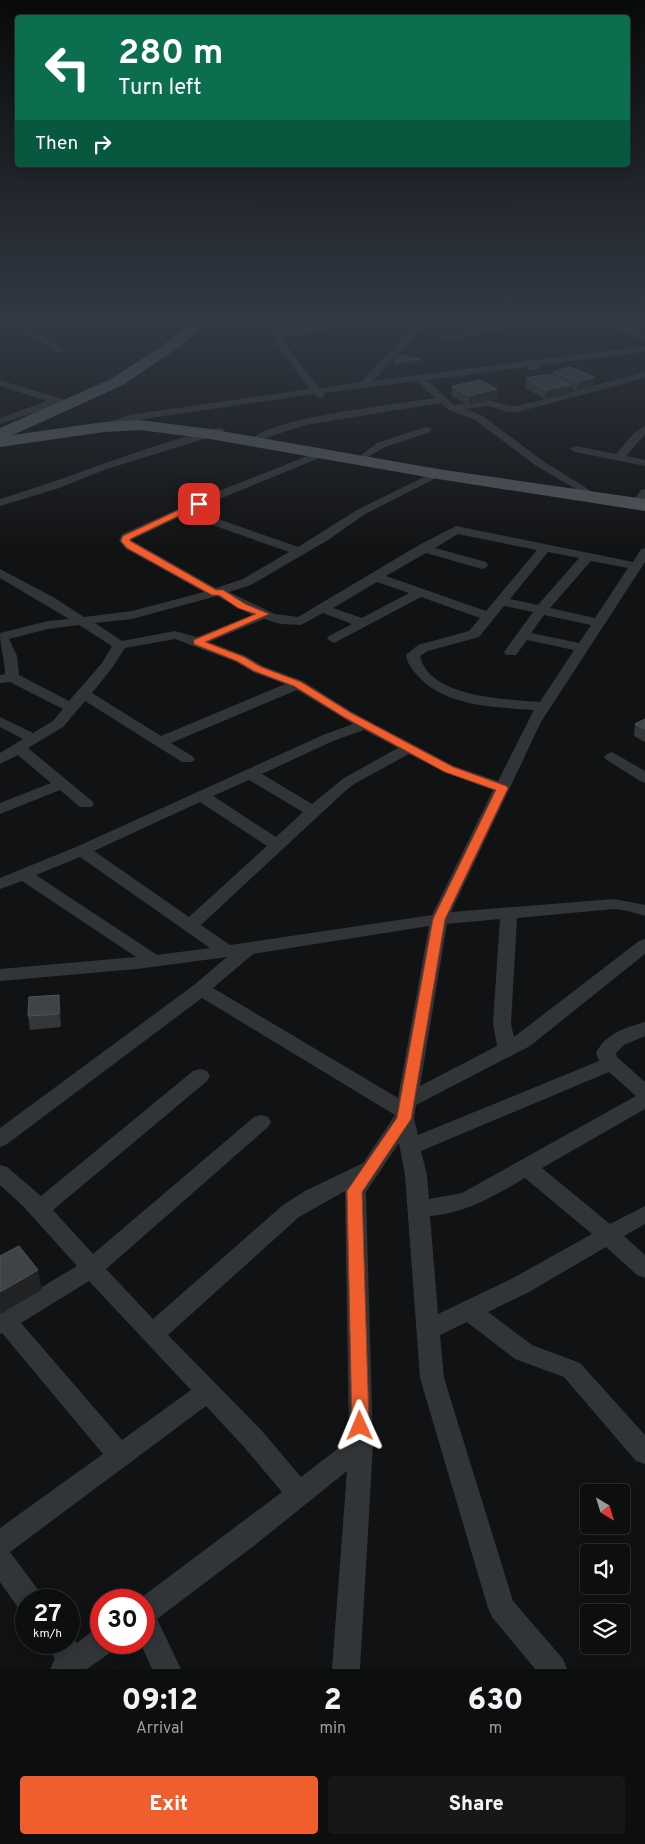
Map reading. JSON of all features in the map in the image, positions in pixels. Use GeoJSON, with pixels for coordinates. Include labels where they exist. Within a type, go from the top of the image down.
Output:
{"type":"FeatureCollection","features":[{"type":"Feature","properties":{"kind":"main road"},"geometry":{"type":"LineString","coordinates":[[0,435],[61,403],[77,397]]}},
{"type":"Feature","properties":{"kind":"main road"},"geometry":{"type":"LineString","coordinates":[[102,397],[61,416],[65,421],[108,425]]}},
{"type":"Feature","properties":{"kind":"main road"},"geometry":{"type":"LineString","coordinates":[[0,435],[108,425],[200,423],[260,437],[644,499]]}},
{"type":"Feature","properties":{"kind":"main road"},"geometry":{"type":"LineString","coordinates":[[200,423],[320,454],[438,474],[644,499]]}},
{"type":"Feature","properties":{"kind":"main road"},"geometry":{"type":"LineString","coordinates":[[0,442],[108,425]]}},
{"type":"Feature","properties":{"kind":"street"},"geometry":{"type":"LineString","coordinates":[[43,397],[61,403]]}},
{"type":"Feature","properties":{"kind":"street"},"geometry":{"type":"LineString","coordinates":[[0,503],[55,486],[103,467],[200,423],[303,397]]}},
{"type":"Feature","properties":{"kind":"street"},"geometry":{"type":"LineString","coordinates":[[440,397],[453,408],[478,418],[539,463],[584,490]]}},
{"type":"Feature","properties":{"kind":"street"},"geometry":{"type":"LineString","coordinates":[[453,408],[488,403],[518,409],[566,397]]}},
{"type":"Feature","properties":{"kind":"street"},"geometry":{"type":"LineString","coordinates":[[260,437],[304,422],[443,400]]}},
{"type":"Feature","properties":{"kind":"street"},"geometry":{"type":"LineString","coordinates":[[0,421],[61,403]]}},
{"type":"Feature","properties":{"kind":"street"},"geometry":{"type":"LineString","coordinates":[[108,425],[129,418],[200,423]]}},
{"type":"Feature","properties":{"kind":"street"},"geometry":{"type":"LineString","coordinates":[[108,425],[200,423]]}},
{"type":"Feature","properties":{"kind":"street"},"geometry":{"type":"LineString","coordinates":[[618,458],[631,444],[634,436],[645,429]]}},
{"type":"Feature","properties":{"kind":"street"},"geometry":{"type":"LineString","coordinates":[[366,455],[381,445],[426,430]]}},
{"type":"Feature","properties":{"kind":"street"},"geometry":{"type":"LineString","coordinates":[[575,449],[645,463]]}},
{"type":"Feature","properties":{"kind":"street"},"geometry":{"type":"LineString","coordinates":[[320,454],[213,497],[126,537],[126,541],[130,546],[242,606],[297,622],[324,609],[423,548],[456,530],[588,556],[641,559]]}},
{"type":"Feature","properties":{"kind":"street"},"geometry":{"type":"LineString","coordinates":[[71,708],[6,678],[12,663],[10,649],[1,637],[48,625],[132,615],[217,593],[247,582],[361,512],[438,474]]}},
{"type":"Feature","properties":{"kind":"street"},"geometry":{"type":"LineString","coordinates":[[184,511],[298,551]]}},
{"type":"Feature","properties":{"kind":"street"},"geometry":{"type":"LineString","coordinates":[[544,707],[493,702],[458,696],[425,679],[413,660],[413,655],[423,648],[474,634],[546,547]]}},
{"type":"Feature","properties":{"kind":"street"},"geometry":{"type":"LineString","coordinates":[[423,548],[482,564]]}},
{"type":"Feature","properties":{"kind":"street"},"geometry":{"type":"LineString","coordinates":[[511,652],[541,610],[588,556]]}},
{"type":"Feature","properties":{"kind":"street"},"geometry":{"type":"LineString","coordinates":[[553,1669],[502,1608],[432,1378],[416,1175],[410,1147],[406,1111],[439,919],[534,722],[641,559]]}},
{"type":"Feature","properties":{"kind":"street"},"geometry":{"type":"LineString","coordinates":[[0,573],[120,645],[175,635],[185,636],[241,659],[258,669],[298,684],[347,715],[449,769],[502,788]]}},
{"type":"Feature","properties":{"kind":"street"},"geometry":{"type":"LineString","coordinates":[[376,577],[488,616]]}},
{"type":"Feature","properties":{"kind":"street"},"geometry":{"type":"LineString","coordinates":[[334,639],[419,592]]}},
{"type":"Feature","properties":{"kind":"street"},"geometry":{"type":"LineString","coordinates":[[501,601],[599,623]]}},
{"type":"Feature","properties":{"kind":"street"},"geometry":{"type":"LineString","coordinates":[[324,609],[362,623]]}},
{"type":"Feature","properties":{"kind":"street"},"geometry":{"type":"LineString","coordinates":[[197,642],[265,614]]}},
{"type":"Feature","properties":{"kind":"street"},"geometry":{"type":"LineString","coordinates":[[524,635],[582,648]]}},
{"type":"Feature","properties":{"kind":"street"},"geometry":{"type":"LineString","coordinates":[[0,759],[58,724],[107,665],[120,645]]}},
{"type":"Feature","properties":{"kind":"street"},"geometry":{"type":"LineString","coordinates":[[160,742],[298,684]]}},
{"type":"Feature","properties":{"kind":"street"},"geometry":{"type":"LineString","coordinates":[[84,694],[187,759]]}},
{"type":"Feature","properties":{"kind":"street"},"geometry":{"type":"LineString","coordinates":[[0,720],[34,739]]}},
{"type":"Feature","properties":{"kind":"street"},"geometry":{"type":"LineString","coordinates":[[0,884],[82,850],[328,738],[366,724]]}},
{"type":"Feature","properties":{"kind":"street"},"geometry":{"type":"LineString","coordinates":[[19,748],[86,804]]}},
{"type":"Feature","properties":{"kind":"street"},"geometry":{"type":"LineString","coordinates":[[190,925],[349,781],[409,748]]}},
{"type":"Feature","properties":{"kind":"street"},"geometry":{"type":"LineString","coordinates":[[612,758],[645,778]]}},
{"type":"Feature","properties":{"kind":"street"},"geometry":{"type":"LineString","coordinates":[[251,774],[314,812]]}},
{"type":"Feature","properties":{"kind":"street"},"geometry":{"type":"LineString","coordinates":[[0,809],[62,784]]}},
{"type":"Feature","properties":{"kind":"street"},"geometry":{"type":"LineString","coordinates":[[202,796],[277,846]]}},
{"type":"Feature","properties":{"kind":"street"},"geometry":{"type":"LineString","coordinates":[[82,850],[226,951]]}},
{"type":"Feature","properties":{"kind":"street"},"geometry":{"type":"LineString","coordinates":[[23,874],[154,961]]}},
{"type":"Feature","properties":{"kind":"street"},"geometry":{"type":"LineString","coordinates":[[0,975],[154,961],[248,949],[439,919],[509,912],[614,904],[631,906],[645,911]]}},
{"type":"Feature","properties":{"kind":"street"},"geometry":{"type":"LineString","coordinates":[[507,1049],[502,1024],[509,912]]}},
{"type":"Feature","properties":{"kind":"street"},"geometry":{"type":"LineString","coordinates":[[346,1669],[361,1445],[355,1191],[406,1111],[539,1030],[645,945]]}},
{"type":"Feature","properties":{"kind":"street"},"geometry":{"type":"LineString","coordinates":[[0,1139],[202,989],[248,949]]}},
{"type":"Feature","properties":{"kind":"street"},"geometry":{"type":"LineString","coordinates":[[202,989],[406,1111]]}},
{"type":"Feature","properties":{"kind":"street"},"geometry":{"type":"LineString","coordinates":[[419,1208],[456,1205],[526,1167],[643,1091],[612,1063],[606,1053],[608,1046],[616,1040],[645,1029]]}},
{"type":"Feature","properties":{"kind":"street"},"geometry":{"type":"LineString","coordinates":[[410,1147],[612,1063]]}},
{"type":"Feature","properties":{"kind":"street"},"geometry":{"type":"LineString","coordinates":[[40,1209],[200,1076]]}},
{"type":"Feature","properties":{"kind":"street"},"geometry":{"type":"LineString","coordinates":[[120,1456],[3,1323],[92,1268],[261,1122]]}},
{"type":"Feature","properties":{"kind":"street"},"geometry":{"type":"LineString","coordinates":[[526,1167],[608,1235],[645,1269]]}},
{"type":"Feature","properties":{"kind":"street"},"geometry":{"type":"LineString","coordinates":[[153,1334],[292,1211],[313,1197],[371,1168]]}},
{"type":"Feature","properties":{"kind":"street"},"geometry":{"type":"LineString","coordinates":[[0,1173],[40,1209],[153,1334],[253,1439],[299,1494]]}},
{"type":"Feature","properties":{"kind":"street"},"geometry":{"type":"LineString","coordinates":[[428,1330],[521,1285],[645,1214]]}},
{"type":"Feature","properties":{"kind":"street"},"geometry":{"type":"LineString","coordinates":[[469,1310],[532,1356],[566,1366],[572,1370],[645,1453]]}},
{"type":"Feature","properties":{"kind":"street"},"geometry":{"type":"LineString","coordinates":[[0,1544],[208,1391]]}},
{"type":"Feature","properties":{"kind":"street"},"geometry":{"type":"LineString","coordinates":[[155,1604],[246,1536],[361,1445]]}},
{"type":"Feature","properties":{"kind":"street"},"geometry":{"type":"LineString","coordinates":[[0,1560],[21,1589]]}},
{"type":"Feature","properties":{"kind":"street"},"geometry":{"type":"LineString","coordinates":[[155,1644],[167,1669]]}},
{"type":"Feature","properties":{"kind":"street"},"geometry":{"type":"LineString","coordinates":[[66,1658],[90,1647]]}},
{"type":"Feature","properties":{"kind":"building"},"geometry":{"type":"Polygon","coordinates":[[[645,719],[645,729],[635,724],[645,719]]]}},
{"type":"Feature","properties":{"kind":"building"},"geometry":{"type":"Polygon","coordinates":[[[59,995],[59,1014],[28,1016],[29,997],[59,995]]]}},
{"type":"Feature","properties":{"kind":"building"},"geometry":{"type":"Polygon","coordinates":[[[19,1246],[38,1270],[0,1292],[0,1256],[19,1246]]]}},
{"type":"Feature","properties":{"kind":"route"},"geometry":{"type":"LineString","coordinates":[[199,504],[126,537],[126,541],[130,546],[215,593],[220,592],[242,606],[265,614],[197,642],[241,659],[258,669],[298,684],[347,715],[449,769],[502,788],[439,919],[404,1119],[355,1191],[360,1426]]}}]}
